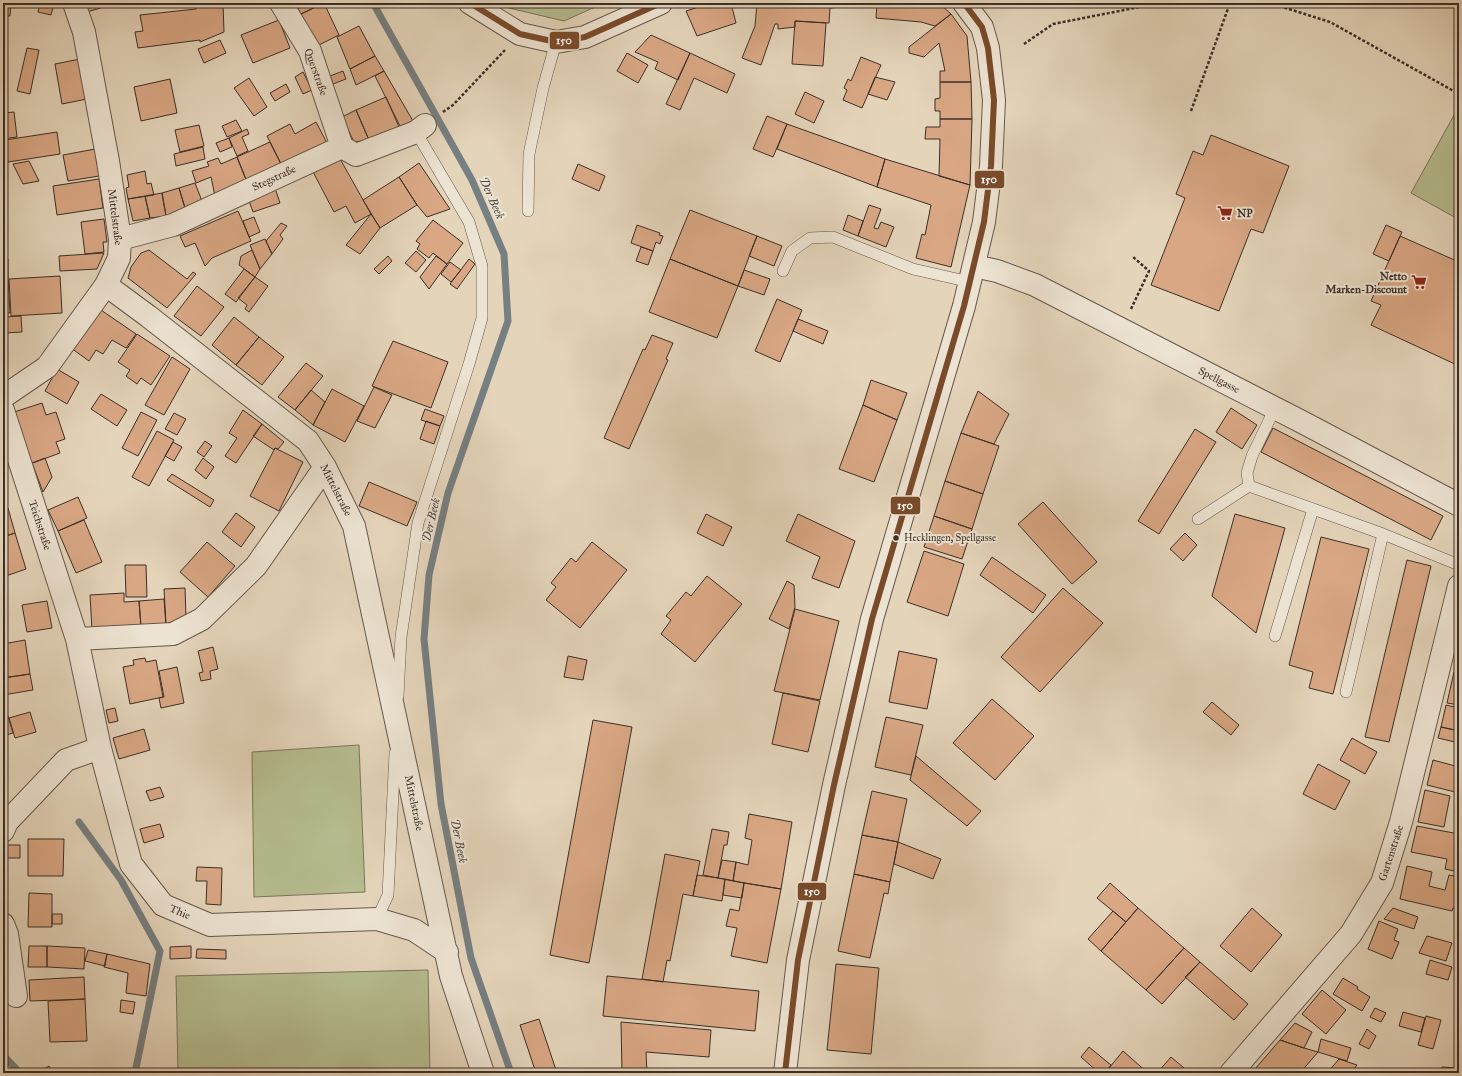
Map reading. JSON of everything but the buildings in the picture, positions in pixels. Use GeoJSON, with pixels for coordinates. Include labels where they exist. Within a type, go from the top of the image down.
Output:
{"type":"FeatureCollection","features":[{"type":"Feature","properties":{"kind":"street","name":"Mittelstraße"},"geometry":{"type":"LineString","coordinates":[[74,3],[84,32],[108,161],[120,239],[120,258],[106,285],[308,441],[325,467],[354,526],[451,976],[484,1073]]}},
{"type":"Feature","properties":{"kind":"street","name":"Querstraße"},"geometry":{"type":"LineString","coordinates":[[281,3],[310,51],[342,147]]}},
{"type":"Feature","properties":{"kind":"street"},"geometry":{"type":"LineString","coordinates":[[470,3],[520,34],[556,42],[585,37],[661,3]]}},
{"type":"Feature","properties":{"kind":"street"},"geometry":{"type":"LineString","coordinates":[[784,1073],[798,960],[834,785],[870,627],[972,274],[984,222],[991,166],[994,100],[988,48],[982,27],[964,3]]}},
{"type":"Feature","properties":{"kind":"street"},"geometry":{"type":"LineString","coordinates":[[342,147],[356,155],[421,128]]}},
{"type":"Feature","properties":{"kind":"street","name":"Stegstraße"},"geometry":{"type":"LineString","coordinates":[[120,239],[173,225],[342,147]]}},
{"type":"Feature","properties":{"kind":"street","name":"Spellgasse"},"geometry":{"type":"LineString","coordinates":[[972,274],[997,271],[1035,285],[1275,408],[1459,505]]}},
{"type":"Feature","properties":{"kind":"street"},"geometry":{"type":"LineString","coordinates":[[3,397],[47,367],[106,285]]}},
{"type":"Feature","properties":{"kind":"street","name":"Teichstraße"},"geometry":{"type":"LineString","coordinates":[[3,410],[77,639]]}},
{"type":"Feature","properties":{"kind":"street"},"geometry":{"type":"LineString","coordinates":[[77,639],[173,634],[202,619],[256,566],[325,467]]}},
{"type":"Feature","properties":{"kind":"street","name":"Gartenstraße"},"geometry":{"type":"LineString","coordinates":[[1231,1073],[1351,934],[1382,883],[1401,822],[1459,586]]}},
{"type":"Feature","properties":{"kind":"street","name":"Thie"},"geometry":{"type":"LineString","coordinates":[[77,639],[100,748],[130,864],[163,905],[210,925],[377,919],[414,930],[447,952]]}},
{"type":"Feature","properties":{"kind":"street"},"geometry":{"type":"LineString","coordinates":[[3,831],[7,822],[66,760],[100,748]]}},
{"type":"Feature","properties":{"kind":"street"},"geometry":{"type":"LineString","coordinates":[[3,924],[16,996]]}},
{"type":"Feature","properties":{"kind":"lane"},"geometry":{"type":"LineString","coordinates":[[528,211],[529,154],[542,88],[556,42]]}},
{"type":"Feature","properties":{"kind":"lane"},"geometry":{"type":"LineString","coordinates":[[377,919],[388,895],[401,637],[418,523],[469,364],[482,318],[482,266],[469,222],[421,128]]}},
{"type":"Feature","properties":{"kind":"lane"},"geometry":{"type":"LineString","coordinates":[[783,271],[792,251],[810,238],[833,237],[913,269],[972,274]]}},
{"type":"Feature","properties":{"kind":"lane"},"geometry":{"type":"LineString","coordinates":[[1249,486],[1247,473],[1252,456],[1275,408]]}},
{"type":"Feature","properties":{"kind":"lane"},"geometry":{"type":"LineString","coordinates":[[1249,486],[1383,534],[1459,565]]}},
{"type":"Feature","properties":{"kind":"lane"},"geometry":{"type":"LineString","coordinates":[[1198,519],[1249,486]]}},
{"type":"Feature","properties":{"kind":"lane"},"geometry":{"type":"LineString","coordinates":[[1275,636],[1313,509]]}},
{"type":"Feature","properties":{"kind":"lane"},"geometry":{"type":"LineString","coordinates":[[1346,692],[1383,534]]}},
{"type":"Feature","properties":{"kind":"path"},"geometry":{"type":"LineString","coordinates":[[1024,44],[1054,24],[1101,16],[1160,3]]}},
{"type":"Feature","properties":{"kind":"path"},"geometry":{"type":"LineString","coordinates":[[1191,111],[1230,3]]}},
{"type":"Feature","properties":{"kind":"path"},"geometry":{"type":"LineString","coordinates":[[1270,3],[1330,22],[1459,94]]}},
{"type":"Feature","properties":{"kind":"path"},"geometry":{"type":"LineString","coordinates":[[453,105],[520,34]]}},
{"type":"Feature","properties":{"kind":"path"},"geometry":{"type":"LineString","coordinates":[[1121,329],[1149,271],[1132,256]]}},
{"type":"Feature","properties":{"kind":"green space"},"geometry":{"type":"Polygon","coordinates":[[[504,3],[604,3],[564,21],[509,8],[504,3]]]}},
{"type":"Feature","properties":{"kind":"green space"},"geometry":{"type":"Polygon","coordinates":[[[1459,106],[1459,217],[1458,219],[1411,193],[1459,106]]]}},
{"type":"Feature","properties":{"kind":"green space"},"geometry":{"type":"Polygon","coordinates":[[[359,745],[365,892],[254,897],[252,752],[359,745]]]}},
{"type":"Feature","properties":{"kind":"green space"},"geometry":{"type":"Polygon","coordinates":[[[428,970],[430,1073],[178,1073],[176,976],[428,970]]]}},
{"type":"Feature","properties":{"kind":"waterway","name":"Der Beek"},"geometry":{"type":"LineString","coordinates":[[373,3],[472,180],[504,254],[508,321],[448,493],[429,575],[424,639],[441,804],[471,958],[511,1073]]}},
{"type":"Feature","properties":{"kind":"waterway"},"geometry":{"type":"LineString","coordinates":[[79,822],[121,880],[160,951],[135,1073]]}},
{"type":"Feature","properties":{"kind":"waterway"},"geometry":{"type":"LineString","coordinates":[[3,1055],[20,1073]]}},
{"type":"Feature","properties":{"kind":"transit line","name":"150"},"geometry":{"type":"LineString","coordinates":[[470,3],[520,34],[556,42],[585,37],[661,3]]}},
{"type":"Feature","properties":{"kind":"transit line","name":"150"},"geometry":{"type":"LineString","coordinates":[[785,1073],[798,960],[834,785],[872,619],[964,306],[984,222],[991,166],[994,100],[988,48],[982,27],[964,3]]}},
{"type":"Feature","properties":{"kind":"place","name":"NP"},"geometry":{"type":"Point","coordinates":[1225,213]}},
{"type":"Feature","properties":{"kind":"place","name":"Netto Marken-Discount"},"geometry":{"type":"Point","coordinates":[1419,282]}},
{"type":"Feature","properties":{"kind":"place","name":"Hecklingen, Spellgasse"},"geometry":{"type":"Point","coordinates":[896,538]}}]}
